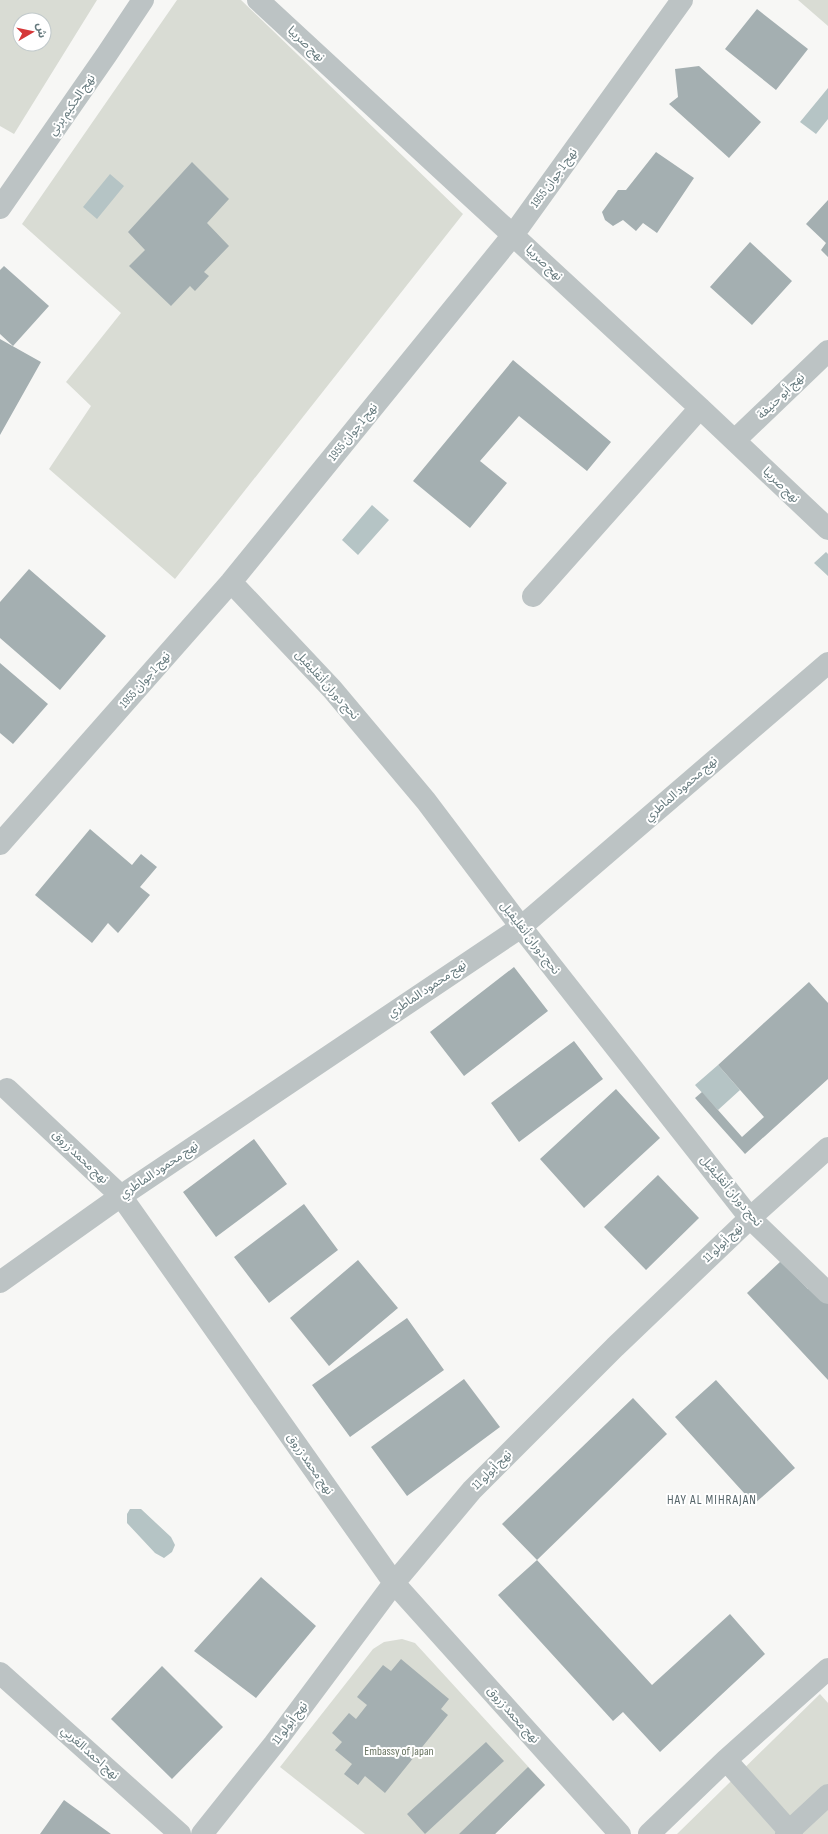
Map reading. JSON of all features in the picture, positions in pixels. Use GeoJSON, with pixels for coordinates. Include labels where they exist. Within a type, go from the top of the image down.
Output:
{"type":"FeatureCollection","features":[{"type":"Feature","properties":{"kind":"street","name":"نهج الحكيم برني"},"geometry":{"type":"LineString","coordinates":[[0,208],[143,0]]}},
{"type":"Feature","properties":{"kind":"street","name":"نهج صربيا"},"geometry":{"type":"LineString","coordinates":[[258,0],[735,440],[828,529]]}},
{"type":"Feature","properties":{"kind":"street","name":"نهج 1 جوان 1955"},"geometry":{"type":"LineString","coordinates":[[0,844],[231,582],[513,234],[682,0]]}},
{"type":"Feature","properties":{"kind":"street","name":"نهج أبو حنيفة"},"geometry":{"type":"LineString","coordinates":[[735,440],[828,351]]}},
{"type":"Feature","properties":{"kind":"street"},"geometry":{"type":"LineString","coordinates":[[533,596],[700,408]]}},
{"type":"Feature","properties":{"kind":"street","name":"نحج دوران أنغليفيل"},"geometry":{"type":"LineString","coordinates":[[231,582],[332,689],[421,795],[520,927],[750,1218],[828,1293]]}},
{"type":"Feature","properties":{"kind":"street","name":"نهج محمود الماطري"},"geometry":{"type":"LineString","coordinates":[[0,1282],[121,1196],[520,927],[828,662]]}},
{"type":"Feature","properties":{"kind":"street","name":"نهج محمد زروق"},"geometry":{"type":"LineString","coordinates":[[7,1089],[121,1196],[394,1583],[620,1834]]}},
{"type":"Feature","properties":{"kind":"street","name":"نهج أبولو 11"},"geometry":{"type":"LineString","coordinates":[[202,1834],[274,1744],[394,1583],[472,1490],[615,1347],[750,1218],[828,1148]]}},
{"type":"Feature","properties":{"kind":"street"},"geometry":{"type":"LineString","coordinates":[[649,1834],[726,1760],[828,1669]]}},
{"type":"Feature","properties":{"kind":"street","name":"نهج احمد الغربي"},"geometry":{"type":"LineString","coordinates":[[0,1673],[180,1834]]}},
{"type":"Feature","properties":{"kind":"street"},"geometry":{"type":"LineString","coordinates":[[726,1760],[789,1833],[828,1795]]}},
{"type":"Feature","properties":{"kind":"green space"},"geometry":{"type":"Polygon","coordinates":[[[0,0],[97,0],[14,134],[0,126],[0,0]]]}},
{"type":"Feature","properties":{"kind":"green space"},"geometry":{"type":"Polygon","coordinates":[[[177,0],[241,0],[463,214],[175,579],[49,469],[91,406],[66,382],[121,313],[22,224],[177,0]]]}},
{"type":"Feature","properties":{"kind":"green space"},"geometry":{"type":"Polygon","coordinates":[[[798,0],[828,0],[828,26],[798,0]]]}},
{"type":"Feature","properties":{"kind":"green space","name":"Embassy of Japan"},"geometry":{"type":"Polygon","coordinates":[[[402,1639],[415,1643],[545,1785],[495,1834],[365,1834],[280,1767],[373,1649],[384,1642],[402,1639]]]}},
{"type":"Feature","properties":{"kind":"green space"},"geometry":{"type":"Polygon","coordinates":[[[820,1694],[828,1703],[828,1834],[677,1834],[820,1694]]]}},
{"type":"Feature","properties":{"kind":"shaded area"},"geometry":{"type":"Polygon","coordinates":[[[828,88],[828,119],[816,134],[800,122],[828,88]]]}},
{"type":"Feature","properties":{"kind":"shaded area"},"geometry":{"type":"Polygon","coordinates":[[[110,174],[124,186],[97,219],[83,207],[110,174]]]}},
{"type":"Feature","properties":{"kind":"shaded area"},"geometry":{"type":"Polygon","coordinates":[[[372,505],[389,520],[358,555],[342,540],[372,505]]]}},
{"type":"Feature","properties":{"kind":"shaded area"},"geometry":{"type":"Polygon","coordinates":[[[826,552],[828,554],[828,576],[814,563],[826,552]]]}},
{"type":"Feature","properties":{"kind":"shaded area"},"geometry":{"type":"Polygon","coordinates":[[[718,1065],[740,1090],[718,1110],[695,1085],[718,1065]]]}},
{"type":"Feature","properties":{"kind":"shaded area"},"geometry":{"type":"Polygon","coordinates":[[[130,1509],[141,1509],[171,1537],[175,1545],[172,1552],[164,1558],[155,1553],[127,1523],[127,1514],[130,1509]]]}},
{"type":"Feature","properties":{"kind":"building"},"geometry":{"type":"Polygon","coordinates":[[[757,9],[808,49],[776,90],[725,49],[757,9]]]}},
{"type":"Feature","properties":{"kind":"building"},"geometry":{"type":"Polygon","coordinates":[[[699,66],[761,122],[729,158],[669,104],[678,97],[675,69],[699,66]]]}},
{"type":"Feature","properties":{"kind":"building"},"geometry":{"type":"Polygon","coordinates":[[[656,152],[694,178],[657,233],[643,223],[636,231],[623,220],[613,226],[605,220],[602,212],[618,190],[626,190],[656,152]]]}},
{"type":"Feature","properties":{"kind":"building"},"geometry":{"type":"Polygon","coordinates":[[[192,162],[229,199],[207,223],[229,246],[204,272],[209,276],[195,291],[190,286],[171,306],[129,266],[145,250],[128,232],[192,162]]]}},
{"type":"Feature","properties":{"kind":"building"},"geometry":{"type":"Polygon","coordinates":[[[828,200],[828,257],[821,250],[826,243],[806,224],[828,200]]]}},
{"type":"Feature","properties":{"kind":"building"},"geometry":{"type":"Polygon","coordinates":[[[750,242],[792,281],[752,325],[710,287],[750,242]]]}},
{"type":"Feature","properties":{"kind":"building"},"geometry":{"type":"Polygon","coordinates":[[[4,266],[49,306],[13,346],[0,334],[0,270],[4,266]]]}},
{"type":"Feature","properties":{"kind":"building"},"geometry":{"type":"Polygon","coordinates":[[[0,339],[41,362],[0,435],[0,339]]]}},
{"type":"Feature","properties":{"kind":"building"},"geometry":{"type":"Polygon","coordinates":[[[513,360],[611,442],[587,471],[519,416],[480,461],[507,483],[470,528],[413,481],[513,360]]]}},
{"type":"Feature","properties":{"kind":"building"},"geometry":{"type":"Polygon","coordinates":[[[29,569],[106,636],[60,690],[0,638],[0,602],[29,569]]]}},
{"type":"Feature","properties":{"kind":"building"},"geometry":{"type":"Polygon","coordinates":[[[0,663],[48,704],[13,744],[0,733],[0,663]]]}},
{"type":"Feature","properties":{"kind":"building"},"geometry":{"type":"Polygon","coordinates":[[[90,829],[132,865],[141,854],[157,867],[140,887],[150,895],[118,933],[108,923],[92,943],[35,895],[90,829]]]}},
{"type":"Feature","properties":{"kind":"building"},"geometry":{"type":"Polygon","coordinates":[[[514,967],[548,1011],[464,1076],[430,1032],[514,967]]]}},
{"type":"Feature","properties":{"kind":"building"},"geometry":{"type":"Polygon","coordinates":[[[809,982],[828,1003],[828,1079],[745,1154],[695,1098],[702,1092],[742,1137],[764,1117],[718,1065],[809,982]]]}},
{"type":"Feature","properties":{"kind":"building"},"geometry":{"type":"Polygon","coordinates":[[[574,1041],[603,1079],[519,1142],[491,1103],[574,1041]]]}},
{"type":"Feature","properties":{"kind":"building"},"geometry":{"type":"Polygon","coordinates":[[[616,1089],[660,1138],[584,1208],[540,1159],[616,1089]]]}},
{"type":"Feature","properties":{"kind":"building"},"geometry":{"type":"Polygon","coordinates":[[[254,1139],[287,1184],[216,1237],[183,1192],[254,1139]]]}},
{"type":"Feature","properties":{"kind":"building"},"geometry":{"type":"Polygon","coordinates":[[[658,1175],[699,1218],[646,1270],[604,1227],[658,1175]]]}},
{"type":"Feature","properties":{"kind":"building"},"geometry":{"type":"Polygon","coordinates":[[[304,1204],[338,1250],[269,1303],[234,1257],[304,1204]]]}},
{"type":"Feature","properties":{"kind":"building"},"geometry":{"type":"Polygon","coordinates":[[[358,1260],[398,1308],[329,1366],[290,1318],[358,1260]]]}},
{"type":"Feature","properties":{"kind":"building"},"geometry":{"type":"Polygon","coordinates":[[[781,1261],[808,1289],[812,1284],[828,1302],[828,1380],[747,1293],[781,1261]]]}},
{"type":"Feature","properties":{"kind":"building"},"geometry":{"type":"Polygon","coordinates":[[[407,1318],[444,1370],[350,1437],[312,1385],[407,1318]]]}},
{"type":"Feature","properties":{"kind":"building"},"geometry":{"type":"Polygon","coordinates":[[[464,1379],[500,1427],[407,1496],[371,1447],[464,1379]]]}},
{"type":"Feature","properties":{"kind":"building"},"geometry":{"type":"Polygon","coordinates":[[[716,1380],[795,1468],[754,1504],[675,1417],[716,1380]]]}},
{"type":"Feature","properties":{"kind":"building"},"geometry":{"type":"Polygon","coordinates":[[[633,1398],[667,1434],[537,1560],[502,1524],[633,1398]]]}},
{"type":"Feature","properties":{"kind":"building"},"geometry":{"type":"Polygon","coordinates":[[[537,1560],[652,1685],[730,1614],[765,1654],[660,1752],[623,1712],[613,1721],[498,1595],[537,1560]]]}},
{"type":"Feature","properties":{"kind":"building"},"geometry":{"type":"Polygon","coordinates":[[[261,1577],[316,1626],[256,1698],[194,1651],[261,1577]]]}},
{"type":"Feature","properties":{"kind":"building"},"geometry":{"type":"Polygon","coordinates":[[[401,1659],[449,1699],[441,1709],[448,1715],[385,1793],[365,1776],[358,1785],[344,1774],[352,1764],[335,1750],[342,1742],[332,1733],[349,1713],[356,1719],[367,1705],[357,1697],[383,1665],[391,1671],[401,1659]]]}},
{"type":"Feature","properties":{"kind":"building"},"geometry":{"type":"Polygon","coordinates":[[[162,1666],[223,1727],[172,1779],[111,1719],[162,1666]]]}},
{"type":"Feature","properties":{"kind":"building"},"geometry":{"type":"Polygon","coordinates":[[[486,1742],[504,1761],[425,1834],[407,1814],[486,1742]]]}},
{"type":"Feature","properties":{"kind":"building"},"geometry":{"type":"Polygon","coordinates":[[[528,1767],[545,1785],[495,1834],[459,1834],[528,1767]]]}},
{"type":"Feature","properties":{"kind":"building"},"geometry":{"type":"Polygon","coordinates":[[[64,1800],[111,1834],[40,1834],[64,1800]]]}},
{"type":"Feature","properties":{"kind":"district","name":"HAY AL MIHRAJAN"},"geometry":{"type":"Point","coordinates":[712,1500]}}]}
